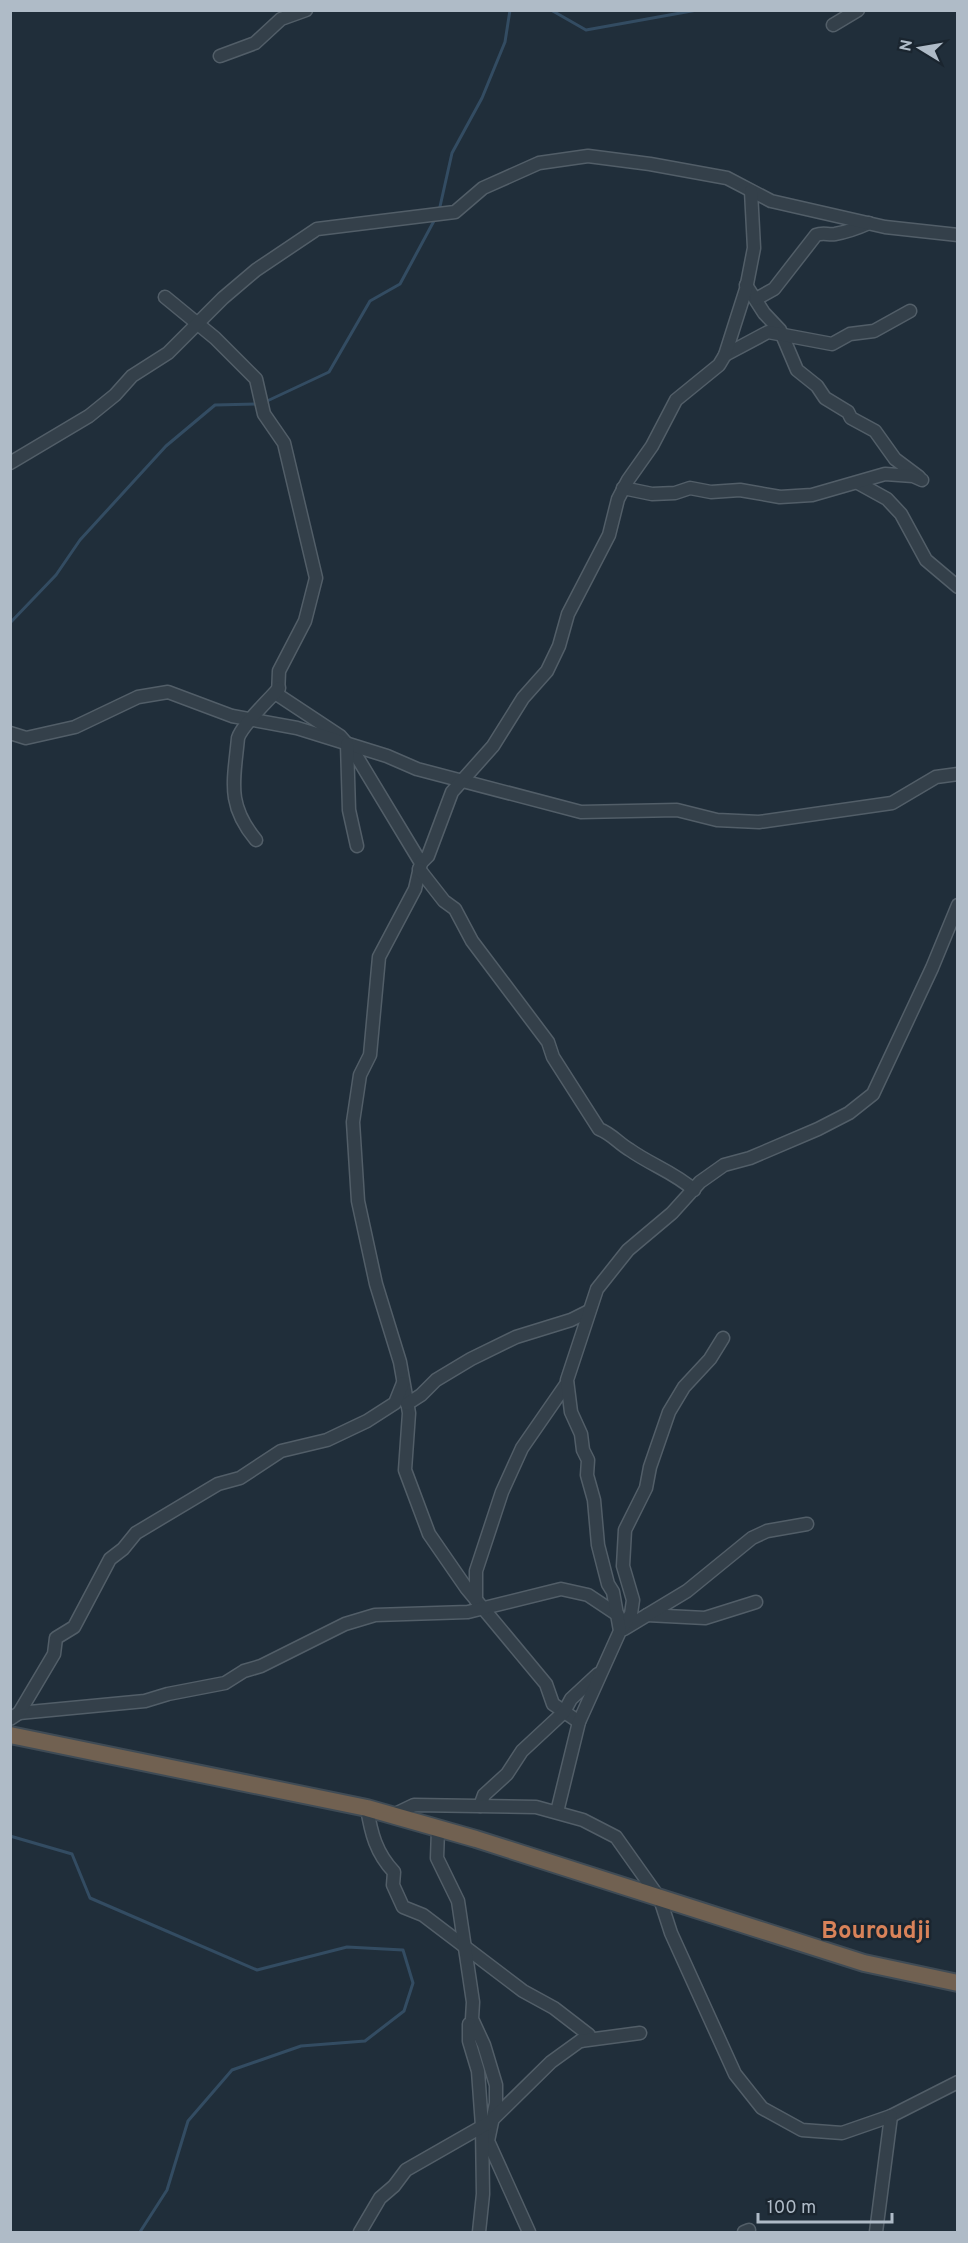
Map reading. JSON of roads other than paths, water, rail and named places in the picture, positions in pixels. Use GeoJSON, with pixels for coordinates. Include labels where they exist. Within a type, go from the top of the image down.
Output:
{"type":"FeatureCollection","features":[{"type":"Feature","properties":{"kind":"highway"},"geometry":{"type":"LineString","coordinates":[[10,1735],[367,1808],[476,1839],[864,1963],[957,1983]]}},
{"type":"Feature","properties":{"kind":"street"},"geometry":{"type":"LineString","coordinates":[[220,56],[255,43],[281,20],[306,10]]}},
{"type":"Feature","properties":{"kind":"street"},"geometry":{"type":"LineString","coordinates":[[833,25],[858,10]]}},
{"type":"Feature","properties":{"kind":"street"},"geometry":{"type":"LineString","coordinates":[[10,463],[88,416],[115,395],[132,376],[168,353],[256,270],[317,229],[455,212],[483,188],[539,163],[588,156],[616,158],[727,178],[771,201],[869,223],[957,236]]}},
{"type":"Feature","properties":{"kind":"street"},"geometry":{"type":"LineString","coordinates":[[579,1722],[553,1704],[546,1684],[479,1605],[429,1534],[405,1470],[409,1413],[390,1326],[376,1284],[358,1201],[353,1122],[360,1075],[370,1055],[380,957],[415,889],[420,866],[428,856],[447,802],[461,782],[493,746],[523,698],[547,671],[559,646],[568,614],[609,536],[623,488],[658,437],[676,400],[719,365],[725,355],[746,285],[754,248],[751,191]]}},
{"type":"Feature","properties":{"kind":"street"},"geometry":{"type":"LineString","coordinates":[[756,300],[774,289],[816,235],[823,232],[831,235],[869,223]]}},
{"type":"Feature","properties":{"kind":"street"},"geometry":{"type":"LineString","coordinates":[[623,488],[652,494],[675,493],[690,488],[711,492],[740,490],[780,497],[812,495],[885,474],[913,476],[922,480],[895,459],[875,431],[851,418],[849,412],[825,398],[817,386],[797,370],[782,335],[746,285]]}},
{"type":"Feature","properties":{"kind":"street"},"geometry":{"type":"LineString","coordinates":[[165,297],[198,324],[256,379],[264,414],[284,443],[316,578],[305,621],[279,671],[278,695],[340,736],[347,744],[381,793],[420,866],[444,901],[455,909],[472,941],[548,1041],[553,1057],[599,1129],[610,1133],[630,1151],[672,1172],[694,1190]]}},
{"type":"Feature","properties":{"kind":"street"},"geometry":{"type":"LineString","coordinates":[[725,355],[764,333],[832,344],[850,334],[874,331],[910,311]]}},
{"type":"Feature","properties":{"kind":"street"},"geometry":{"type":"LineString","coordinates":[[858,483],[886,499],[901,514],[926,560],[957,588]]}},
{"type":"Feature","properties":{"kind":"street"},"geometry":{"type":"LineString","coordinates":[[256,840],[248,830],[233,798],[238,738],[241,729],[279,688]]}},
{"type":"Feature","properties":{"kind":"street"},"geometry":{"type":"LineString","coordinates":[[10,733],[26,738],[75,727],[138,697],[168,692],[232,716],[297,728],[461,782],[511,792],[540,803],[581,812],[677,810],[717,820],[759,822],[892,803],[936,777],[957,774]]}},
{"type":"Feature","properties":{"kind":"street"},"geometry":{"type":"LineString","coordinates":[[347,744],[349,810],[357,846]]}},
{"type":"Feature","properties":{"kind":"street"},"geometry":{"type":"LineString","coordinates":[[479,1605],[476,1571],[502,1492],[522,1448],[567,1383],[597,1289],[628,1250],[724,1165],[750,1158],[818,1129],[849,1113],[873,1094],[932,968],[957,905]]}},
{"type":"Feature","properties":{"kind":"street"},"geometry":{"type":"LineString","coordinates":[[406,1404],[421,1395],[436,1380],[471,1359],[516,1337],[571,1320],[589,1311]]}},
{"type":"Feature","properties":{"kind":"street"},"geometry":{"type":"LineString","coordinates":[[557,1812],[579,1722],[620,1631],[631,1614],[633,1600],[622,1566],[625,1530],[646,1488],[650,1467],[669,1412],[684,1387],[705,1365],[723,1338]]}},
{"type":"Feature","properties":{"kind":"street"},"geometry":{"type":"LineString","coordinates":[[15,1716],[54,1654],[56,1638],[74,1627],[110,1559],[123,1549],[136,1533],[218,1484],[240,1478],[281,1451],[327,1440],[367,1421],[395,1403],[403,1383]]}},
{"type":"Feature","properties":{"kind":"street"},"geometry":{"type":"LineString","coordinates":[[567,1383],[571,1412],[581,1434],[588,1460],[587,1475],[592,1491],[598,1545],[618,1615],[620,1631]]}},
{"type":"Feature","properties":{"kind":"street"},"geometry":{"type":"LineString","coordinates":[[620,1631],[687,1591],[752,1538],[767,1531],[807,1524]]}},
{"type":"Feature","properties":{"kind":"street"},"geometry":{"type":"LineString","coordinates":[[15,1716],[145,1701],[225,1683],[244,1671],[261,1666],[345,1624],[375,1615],[479,1605],[561,1589],[588,1595],[618,1615]]}},
{"type":"Feature","properties":{"kind":"street"},"geometry":{"type":"LineString","coordinates":[[647,1615],[705,1618],[756,1602]]}},
{"type":"Feature","properties":{"kind":"street"},"geometry":{"type":"LineString","coordinates":[[480,1806],[484,1796],[507,1774],[522,1751],[564,1712],[572,1699],[602,1670]]}},
{"type":"Feature","properties":{"kind":"street"},"geometry":{"type":"LineString","coordinates":[[391,1816],[414,1805],[536,1807],[583,1820],[616,1837],[660,1899],[671,1933],[735,2074],[762,2108],[802,2130],[842,2133],[891,2116],[957,2082]]}},
{"type":"Feature","properties":{"kind":"street"},"geometry":{"type":"LineString","coordinates":[[360,2232],[380,2198],[394,2186],[406,2170],[488,2123],[551,2062],[589,2035],[554,2008],[534,1999],[423,1914],[403,1906],[393,1885],[393,1872],[383,1861],[371,1832],[367,1808]]}},
{"type":"Feature","properties":{"kind":"street"},"geometry":{"type":"LineString","coordinates":[[438,1830],[437,1858],[458,1901],[473,2002],[472,2019],[484,2045],[496,2085],[488,2123],[479,2232]]}},
{"type":"Feature","properties":{"kind":"street"},"geometry":{"type":"LineString","coordinates":[[469,2024],[469,2041],[478,2071],[488,2123],[488,2141],[530,2232]]}},
{"type":"Feature","properties":{"kind":"street"},"geometry":{"type":"LineString","coordinates":[[580,2041],[640,2033]]}},
{"type":"Feature","properties":{"kind":"street"},"geometry":{"type":"LineString","coordinates":[[876,2232],[891,2116]]}},
{"type":"Feature","properties":{"kind":"waterway"},"geometry":{"type":"LineString","coordinates":[[439,211],[452,153],[482,98],[505,42],[510,10]]}},
{"type":"Feature","properties":{"kind":"waterway"},"geometry":{"type":"LineString","coordinates":[[551,10],[586,30],[697,10]]}},
{"type":"Feature","properties":{"kind":"waterway"},"geometry":{"type":"LineString","coordinates":[[265,402],[329,372],[370,301],[400,284],[435,219]]}},
{"type":"Feature","properties":{"kind":"waterway"},"geometry":{"type":"LineString","coordinates":[[10,623],[56,575],[80,540],[166,446],[215,405],[259,404]]}},
{"type":"Feature","properties":{"kind":"waterway"},"geometry":{"type":"LineString","coordinates":[[10,1836],[72,1854],[90,1898],[257,1970],[347,1947],[403,1950],[413,1983],[404,2011],[365,2041],[301,2046],[232,2070],[188,2121],[167,2190],[140,2232]]}},
{"type":"Feature","properties":{"kind":"district","name":"Bouroudji"},"geometry":{"type":"Point","coordinates":[876,1930]}}]}
